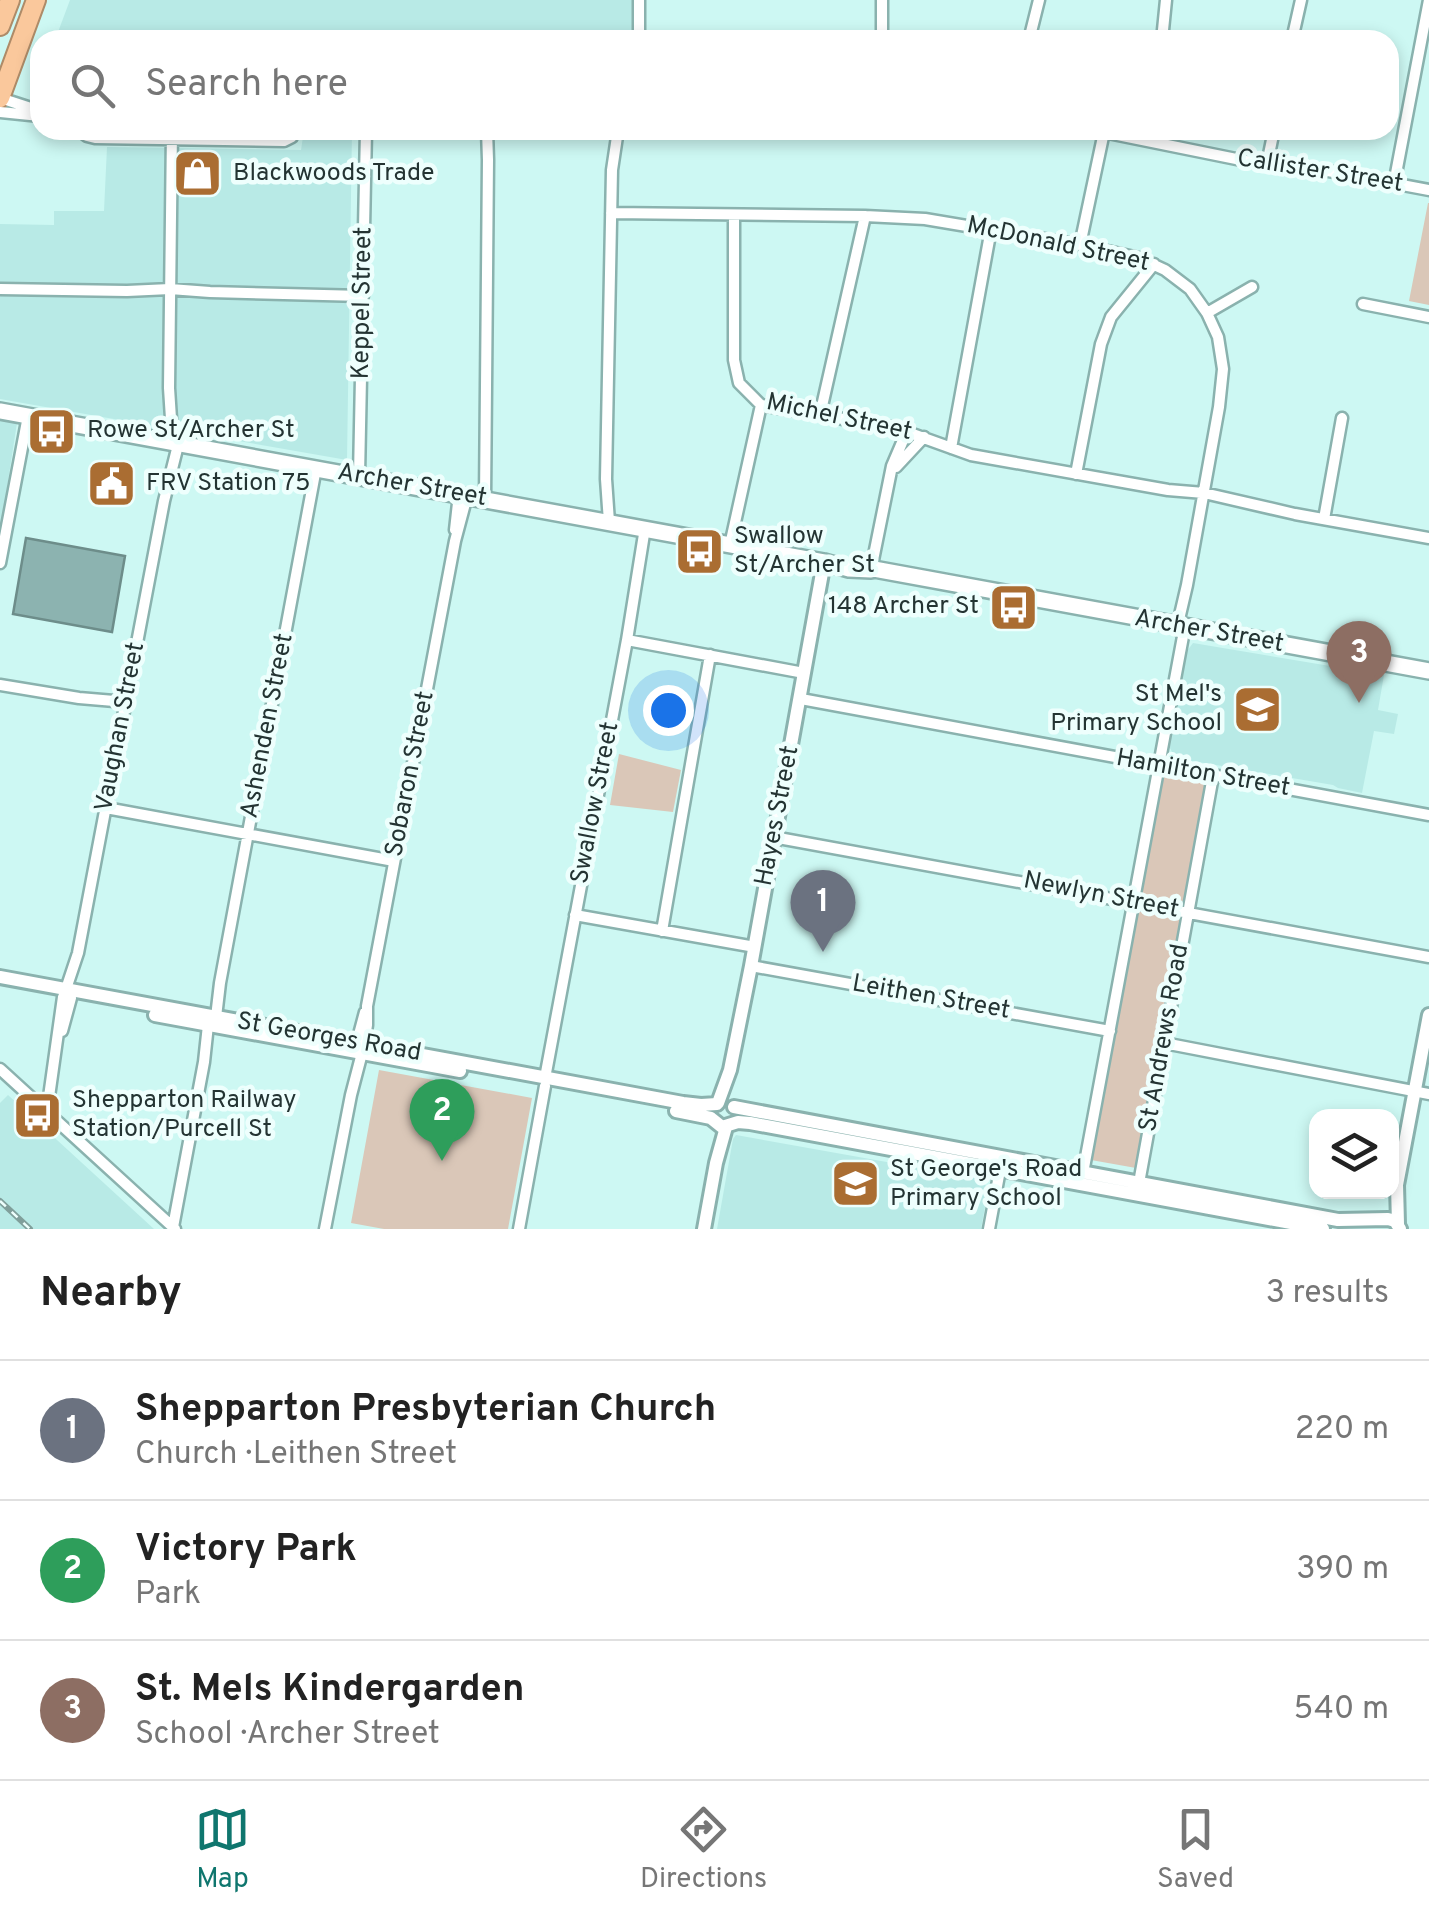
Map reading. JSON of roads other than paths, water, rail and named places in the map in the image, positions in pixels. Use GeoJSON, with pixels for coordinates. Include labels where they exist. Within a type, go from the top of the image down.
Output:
{"type":"FeatureCollection","features":[{"type":"Feature","properties":{"kind":"highway"},"geometry":{"type":"LineString","coordinates":[[0,26],[19,1]]}},
{"type":"Feature","properties":{"kind":"highway"},"geometry":{"type":"LineString","coordinates":[[0,98],[19,1]]}},
{"type":"Feature","properties":{"kind":"main road","name":"Archer Street"},"geometry":{"type":"LineString","coordinates":[[0,410],[824,562],[850,563],[1182,630],[1428,669]]}},
{"type":"Feature","properties":{"kind":"street"},"geometry":{"type":"LineString","coordinates":[[638,30],[639,0]]}},
{"type":"Feature","properties":{"kind":"street"},"geometry":{"type":"LineString","coordinates":[[882,0],[882,30]]}},
{"type":"Feature","properties":{"kind":"street"},"geometry":{"type":"LineString","coordinates":[[1031,30],[1038,0]]}},
{"type":"Feature","properties":{"kind":"street"},"geometry":{"type":"LineString","coordinates":[[1163,30],[1166,0]]}},
{"type":"Feature","properties":{"kind":"street"},"geometry":{"type":"LineString","coordinates":[[1294,30],[1300,0]]}},
{"type":"Feature","properties":{"kind":"street"},"geometry":{"type":"LineString","coordinates":[[1394,184],[1423,60],[1429,0]]}},
{"type":"Feature","properties":{"kind":"street"},"geometry":{"type":"LineString","coordinates":[[0,98],[30,109]]}},
{"type":"Feature","properties":{"kind":"street"},"geometry":{"type":"LineString","coordinates":[[0,112],[30,113]]}},
{"type":"Feature","properties":{"kind":"street","name":"Vaughan Street"},"geometry":{"type":"LineString","coordinates":[[46,1111],[58,1041],[78,972],[78,954],[164,501],[178,449],[171,442],[168,388],[172,140]]}},
{"type":"Feature","properties":{"kind":"street","name":"Keppel Street"},"geometry":{"type":"LineString","coordinates":[[360,476],[366,140]]}},
{"type":"Feature","properties":{"kind":"street"},"geometry":{"type":"LineString","coordinates":[[487,140],[488,160]]}},
{"type":"Feature","properties":{"kind":"street"},"geometry":{"type":"LineString","coordinates":[[488,160],[492,140]]}},
{"type":"Feature","properties":{"kind":"street"},"geometry":{"type":"LineString","coordinates":[[604,521],[611,140]]}},
{"type":"Feature","properties":{"kind":"street"},"geometry":{"type":"LineString","coordinates":[[612,170],[616,140]]}},
{"type":"Feature","properties":{"kind":"street"},"geometry":{"type":"LineString","coordinates":[[1080,245],[1097,140]]}},
{"type":"Feature","properties":{"kind":"street","name":"Callister Street"},"geometry":{"type":"LineString","coordinates":[[1165,140],[1267,164],[1312,168],[1429,190]]}},
{"type":"Feature","properties":{"kind":"street"},"geometry":{"type":"LineString","coordinates":[[1267,164],[1272,140]]}},
{"type":"Feature","properties":{"kind":"street","name":"Sobaron Street"},"geometry":{"type":"LineString","coordinates":[[325,1229],[359,1048],[368,1025],[394,861],[455,541],[484,450],[488,160]]}},
{"type":"Feature","properties":{"kind":"street","name":"McDonald Street"},"geometry":{"type":"LineString","coordinates":[[611,213],[925,219],[1080,245],[1154,264],[1190,289],[1208,312],[1218,337],[1223,369],[1182,630]]}},
{"type":"Feature","properties":{"kind":"street","name":"Michel Street"},"geometry":{"type":"LineString","coordinates":[[734,216],[734,360],[739,383],[761,405],[907,431],[971,456],[1429,538]]}},
{"type":"Feature","properties":{"kind":"street"},"geometry":{"type":"LineString","coordinates":[[820,415],[865,216]]}},
{"type":"Feature","properties":{"kind":"street"},"geometry":{"type":"LineString","coordinates":[[951,448],[991,228]]}},
{"type":"Feature","properties":{"kind":"street"},"geometry":{"type":"LineString","coordinates":[[1076,474],[1100,344],[1111,317],[1154,264]]}},
{"type":"Feature","properties":{"kind":"street"},"geometry":{"type":"LineString","coordinates":[[1208,312],[1252,287]]}},
{"type":"Feature","properties":{"kind":"street"},"geometry":{"type":"LineString","coordinates":[[0,289],[363,296]]}},
{"type":"Feature","properties":{"kind":"street"},"geometry":{"type":"LineString","coordinates":[[1364,304],[1429,317]]}},
{"type":"Feature","properties":{"kind":"street"},"geometry":{"type":"LineString","coordinates":[[730,545],[761,405]]}},
{"type":"Feature","properties":{"kind":"street"},"geometry":{"type":"LineString","coordinates":[[0,563],[28,416]]}},
{"type":"Feature","properties":{"kind":"street"},"geometry":{"type":"LineString","coordinates":[[1324,519],[1342,418]]}},
{"type":"Feature","properties":{"kind":"street"},"geometry":{"type":"LineString","coordinates":[[871,570],[889,475],[907,431]]}},
{"type":"Feature","properties":{"kind":"street"},"geometry":{"type":"LineString","coordinates":[[889,475],[924,437]]}},
{"type":"Feature","properties":{"kind":"street","name":"Ashenden Street"},"geometry":{"type":"LineString","coordinates":[[174,1228],[316,468]]}},
{"type":"Feature","properties":{"kind":"street","name":"Swallow Street"},"geometry":{"type":"LineString","coordinates":[[519,1229],[646,528]]}},
{"type":"Feature","properties":{"kind":"street","name":"Hayes Street"},"geometry":{"type":"LineString","coordinates":[[725,1105],[824,562]]}},
{"type":"Feature","properties":{"kind":"street"},"geometry":{"type":"LineString","coordinates":[[1075,1175],[1110,1031],[1182,630]]}},
{"type":"Feature","properties":{"kind":"street"},"geometry":{"type":"LineString","coordinates":[[627,640],[804,673]]}},
{"type":"Feature","properties":{"kind":"street"},"geometry":{"type":"LineString","coordinates":[[662,930],[710,655]]}},
{"type":"Feature","properties":{"kind":"street"},"geometry":{"type":"LineString","coordinates":[[0,684],[125,707]]}},
{"type":"Feature","properties":{"kind":"street","name":"Hamilton Street"},"geometry":{"type":"LineString","coordinates":[[801,699],[1429,815]]}},
{"type":"Feature","properties":{"kind":"street","name":"St Andrews Road"},"geometry":{"type":"LineString","coordinates":[[1138,1189],[1213,776]]}},
{"type":"Feature","properties":{"kind":"street"},"geometry":{"type":"LineString","coordinates":[[106,808],[394,861]]}},
{"type":"Feature","properties":{"kind":"street","name":"Newlyn Street"},"geometry":{"type":"LineString","coordinates":[[773,837],[1429,958]]}},
{"type":"Feature","properties":{"kind":"street"},"geometry":{"type":"LineString","coordinates":[[575,915],[754,946]]}},
{"type":"Feature","properties":{"kind":"street","name":"Leithen Street"},"geometry":{"type":"LineString","coordinates":[[751,966],[1110,1031]]}},
{"type":"Feature","properties":{"kind":"street","name":"St Georges Road"},"geometry":{"type":"LineString","coordinates":[[0,977],[161,1012],[685,1108],[712,1119]]}},
{"type":"Feature","properties":{"kind":"street","name":"St Georges Road"},"geometry":{"type":"LineString","coordinates":[[0,985],[69,994]]}},
{"type":"Feature","properties":{"kind":"street"},"geometry":{"type":"LineString","coordinates":[[1393,1225],[1397,1185],[1422,1093],[1429,1015]]}},
{"type":"Feature","properties":{"kind":"street"},"geometry":{"type":"LineString","coordinates":[[1164,1043],[1422,1093]]}},
{"type":"Feature","properties":{"kind":"street"},"geometry":{"type":"LineString","coordinates":[[0,1069],[174,1228]]}},
{"type":"Feature","properties":{"kind":"street"},"geometry":{"type":"LineString","coordinates":[[704,1229],[716,1162],[728,1126],[735,1119],[725,1105],[712,1110],[716,1162]]}},
{"type":"Feature","properties":{"kind":"street","name":"St Georges Road"},"geometry":{"type":"LineString","coordinates":[[685,1108],[725,1105],[758,1118],[1270,1213],[1393,1225]]}},
{"type":"Feature","properties":{"kind":"street","name":"St Georges Road"},"geometry":{"type":"LineString","coordinates":[[728,1126],[758,1118]]}},
{"type":"Feature","properties":{"kind":"street"},"geometry":{"type":"LineString","coordinates":[[712,1119],[718,1126],[728,1126]]}},
{"type":"Feature","properties":{"kind":"street"},"geometry":{"type":"LineString","coordinates":[[989,1229],[1001,1163]]}},
{"type":"Feature","properties":{"kind":"street","name":"St Georges Road"},"geometry":{"type":"LineString","coordinates":[[1270,1213],[1323,1229]]}},
{"type":"Feature","properties":{"kind":"railway"},"geometry":{"type":"LineString","coordinates":[[0,1201],[30,1229]]}},
{"type":"Feature","properties":{"kind":"place","name":"Blackwoods Trade"},"geometry":{"type":"Point","coordinates":[198,174]}},
{"type":"Feature","properties":{"kind":"place","name":"Rowe St/Archer St"},"geometry":{"type":"Point","coordinates":[52,431]}},
{"type":"Feature","properties":{"kind":"place","name":"FRV Station 75"},"geometry":{"type":"Point","coordinates":[111,484]}},
{"type":"Feature","properties":{"kind":"place","name":"Swallow St/Archer St"},"geometry":{"type":"Point","coordinates":[699,551]}},
{"type":"Feature","properties":{"kind":"place","name":"148 Archer St"},"geometry":{"type":"Point","coordinates":[1014,607]}},
{"type":"Feature","properties":{"kind":"place","name":"St. Mels Kindergarden"},"geometry":{"type":"Point","coordinates":[1359,703]}},
{"type":"Feature","properties":{"kind":"place","name":"St Mel's Primary School"},"geometry":{"type":"Point","coordinates":[1257,709]}},
{"type":"Feature","properties":{"kind":"place","name":"Shepparton Presbyterian Church"},"geometry":{"type":"Point","coordinates":[823,952]}},
{"type":"Feature","properties":{"kind":"place","name":"Shepparton Railway Station/Purcell St"},"geometry":{"type":"Point","coordinates":[37,1115]}},
{"type":"Feature","properties":{"kind":"place","name":"Victory Park"},"geometry":{"type":"Point","coordinates":[442,1161]}},
{"type":"Feature","properties":{"kind":"place","name":"St George's Road Primary School"},"geometry":{"type":"Point","coordinates":[855,1184]}}]}
